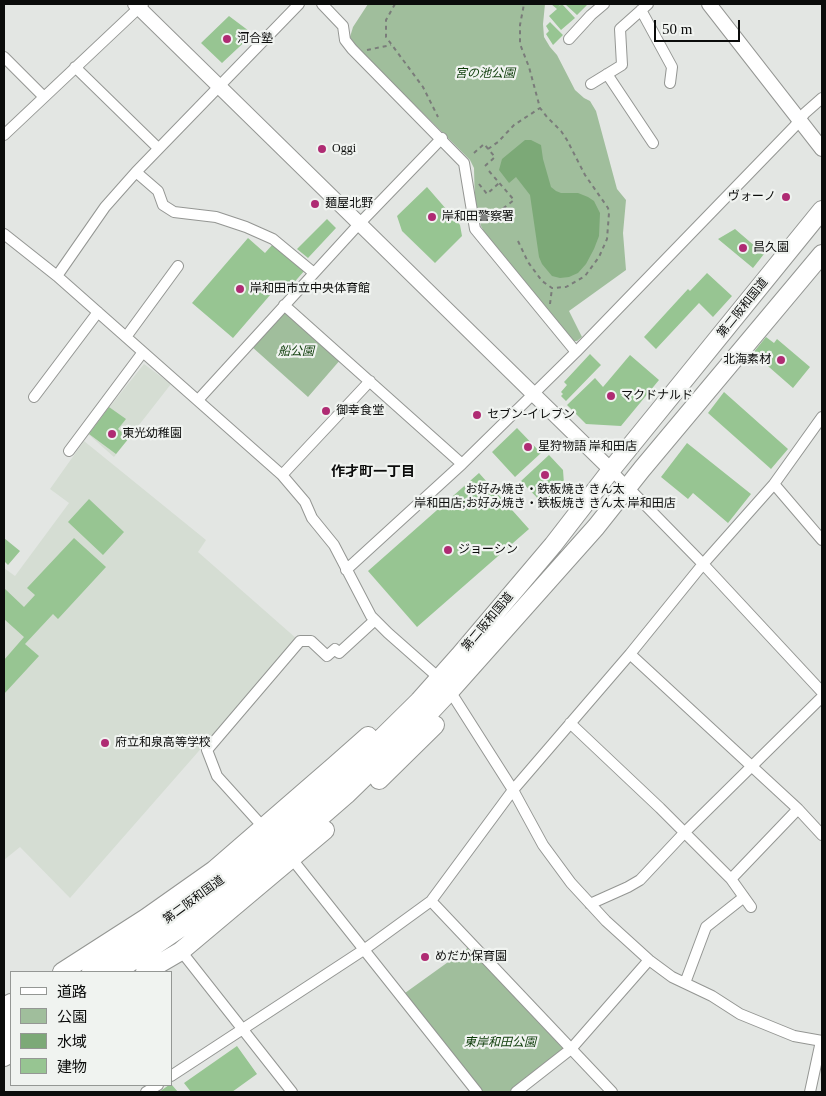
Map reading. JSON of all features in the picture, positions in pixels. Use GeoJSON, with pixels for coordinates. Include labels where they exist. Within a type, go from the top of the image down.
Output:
{"type":"FeatureCollection","features":[{"type":"Feature","properties":{"kind":"highway","name":"第二阪和国道"},"geometry":{"type":"LineString","coordinates":[[445,685],[500,594],[520,585],[822,210]]}},
{"type":"Feature","properties":{"kind":"highway","name":"第二阪和国道"},"geometry":{"type":"LineString","coordinates":[[117,971],[214,905],[286,848],[346,795],[445,685],[526,618],[539,591],[596,527],[626,487],[822,254]]}},
{"type":"Feature","properties":{"kind":"highway"},"geometry":{"type":"LineString","coordinates":[[64,971],[99,950],[214,870],[264,828],[390,715],[445,685]]}},
{"type":"Feature","properties":{"kind":"highway"},"geometry":{"type":"LineString","coordinates":[[147,971],[181,950],[292,859],[406,755],[445,685]]}},
{"type":"Feature","properties":{"kind":"highway","name":"第二阪和国道"},"geometry":{"type":"LineString","coordinates":[[92,971],[211,890],[294,821],[344,775],[424,707]]}},
{"type":"Feature","properties":{"kind":"street"},"geometry":{"type":"LineString","coordinates":[[57,276],[105,207],[136,172],[298,4]]}},
{"type":"Feature","properties":{"kind":"street"},"geometry":{"type":"LineString","coordinates":[[322,4],[343,26],[345,40],[358,56],[417,116],[442,138],[464,163],[475,229],[576,352]]}},
{"type":"Feature","properties":{"kind":"street"},"geometry":{"type":"LineString","coordinates":[[569,39],[604,4]]}},
{"type":"Feature","properties":{"kind":"street"},"geometry":{"type":"LineString","coordinates":[[710,4],[822,150]]}},
{"type":"Feature","properties":{"kind":"street"},"geometry":{"type":"LineString","coordinates":[[4,135],[139,5],[359,224],[611,470],[704,564],[822,692]]}},
{"type":"Feature","properties":{"kind":"street"},"geometry":{"type":"LineString","coordinates":[[591,84],[622,65],[620,30],[644,7],[672,67],[670,83]]}},
{"type":"Feature","properties":{"kind":"street"},"geometry":{"type":"LineString","coordinates":[[4,57],[44,97]]}},
{"type":"Feature","properties":{"kind":"street"},"geometry":{"type":"LineString","coordinates":[[75,66],[158,148]]}},
{"type":"Feature","properties":{"kind":"street"},"geometry":{"type":"LineString","coordinates":[[608,74],[653,142]]}},
{"type":"Feature","properties":{"kind":"street"},"geometry":{"type":"LineString","coordinates":[[346,570],[462,464],[576,352],[800,121],[805,113],[822,98]]}},
{"type":"Feature","properties":{"kind":"street"},"geometry":{"type":"LineString","coordinates":[[198,400],[359,224],[442,138]]}},
{"type":"Feature","properties":{"kind":"street"},"geometry":{"type":"LineString","coordinates":[[136,172],[158,191],[164,204],[174,212],[216,217],[246,227],[273,239],[314,273]]}},
{"type":"Feature","properties":{"kind":"street"},"geometry":{"type":"LineString","coordinates":[[6,240],[57,276],[282,475],[306,502],[312,518],[334,545],[371,616],[445,685],[512,790],[543,845],[590,904],[649,960],[672,976],[712,996],[740,1014],[794,1036],[822,1041],[810,1092]]}},
{"type":"Feature","properties":{"kind":"street"},"geometry":{"type":"LineString","coordinates":[[126,337],[178,266]]}},
{"type":"Feature","properties":{"kind":"street"},"geometry":{"type":"LineString","coordinates":[[284,305],[462,464]]}},
{"type":"Feature","properties":{"kind":"street"},"geometry":{"type":"LineString","coordinates":[[34,397],[98,312]]}},
{"type":"Feature","properties":{"kind":"street"},"geometry":{"type":"LineString","coordinates":[[68,451],[143,352]]}},
{"type":"Feature","properties":{"kind":"street"},"geometry":{"type":"LineString","coordinates":[[282,475],[370,381]]}},
{"type":"Feature","properties":{"kind":"street"},"geometry":{"type":"LineString","coordinates":[[172,1075],[365,949],[431,901],[512,790],[774,484],[822,417]]}},
{"type":"Feature","properties":{"kind":"street"},"geometry":{"type":"LineString","coordinates":[[774,484],[822,540]]}},
{"type":"Feature","properties":{"kind":"street"},"geometry":{"type":"LineString","coordinates":[[264,828],[217,776],[207,750],[300,641],[312,641],[327,656],[335,649],[339,653],[375,620]]}},
{"type":"Feature","properties":{"kind":"street"},"geometry":{"type":"LineString","coordinates":[[630,654],[798,809],[822,835]]}},
{"type":"Feature","properties":{"kind":"street"},"geometry":{"type":"LineString","coordinates":[[590,904],[640,880],[685,832],[822,697]]}},
{"type":"Feature","properties":{"kind":"street"},"geometry":{"type":"LineString","coordinates":[[570,723],[685,832],[731,879],[751,907]]}},
{"type":"Feature","properties":{"kind":"street"},"geometry":{"type":"LineString","coordinates":[[731,879],[798,809]]}},
{"type":"Feature","properties":{"kind":"street"},"geometry":{"type":"LineString","coordinates":[[292,859],[477,1092]]}},
{"type":"Feature","properties":{"kind":"street"},"geometry":{"type":"LineString","coordinates":[[685,983],[706,927],[744,897]]}},
{"type":"Feature","properties":{"kind":"street"},"geometry":{"type":"LineString","coordinates":[[431,901],[612,1092]]}},
{"type":"Feature","properties":{"kind":"street"},"geometry":{"type":"LineString","coordinates":[[181,950],[292,1092]]}},
{"type":"Feature","properties":{"kind":"street"},"geometry":{"type":"LineString","coordinates":[[516,1092],[571,1049],[649,960]]}},
{"type":"Feature","properties":{"kind":"path"},"geometry":{"type":"LineString","coordinates":[[395,4],[386,20],[386,38],[423,87],[438,117]]}},
{"type":"Feature","properties":{"kind":"path"},"geometry":{"type":"LineString","coordinates":[[518,241],[528,262],[539,277],[552,288],[566,287],[585,276],[599,257],[607,240],[608,208],[585,175],[561,131],[546,117],[540,108],[529,67],[520,44],[520,25],[524,4]]}},
{"type":"Feature","properties":{"kind":"path"},"geometry":{"type":"LineString","coordinates":[[358,56],[369,49],[391,45]]}},
{"type":"Feature","properties":{"kind":"path"},"geometry":{"type":"LineString","coordinates":[[488,149],[498,142],[514,125],[540,108]]}},
{"type":"Feature","properties":{"kind":"path"},"geometry":{"type":"LineString","coordinates":[[474,153],[484,144],[495,157],[485,166]]}},
{"type":"Feature","properties":{"kind":"path"},"geometry":{"type":"LineString","coordinates":[[489,171],[514,200],[502,210],[506,216],[502,222]]}},
{"type":"Feature","properties":{"kind":"path"},"geometry":{"type":"LineString","coordinates":[[477,182],[487,194],[499,183]]}},
{"type":"Feature","properties":{"kind":"shaded area"},"geometry":{"type":"Polygon","coordinates":[[[144,364],[171,384],[114,457],[88,434],[144,364]]]}},
{"type":"Feature","properties":{"kind":"shaded area","name":"府立和泉高等学校"},"geometry":{"type":"Polygon","coordinates":[[[84,441],[206,540],[198,552],[297,639],[70,898],[20,847],[4,860],[4,568],[15,576],[69,503],[50,489],[84,441]]]}},
{"type":"Feature","properties":{"kind":"green space","name":"宮の池公園"},"geometry":{"type":"Polygon","coordinates":[[[368,4],[545,4],[544,37],[557,55],[575,90],[590,101],[596,111],[617,189],[626,200],[623,233],[626,270],[569,311],[582,337],[577,341],[574,341],[487,237],[481,226],[479,213],[475,206],[474,168],[470,160],[357,47],[350,37],[353,27],[368,4]]]}},
{"type":"Feature","properties":{"kind":"green space","name":"船公園"},"geometry":{"type":"Polygon","coordinates":[[[284,309],[341,359],[308,397],[251,346],[284,309]]]}},
{"type":"Feature","properties":{"kind":"green space","name":"東岸和田公園"},"geometry":{"type":"Polygon","coordinates":[[[469,947],[566,1050],[510,1092],[483,1092],[405,993],[469,947]]]}},
{"type":"Feature","properties":{"kind":"water"},"geometry":{"type":"Polygon","coordinates":[[[525,140],[531,140],[541,145],[551,187],[561,193],[578,193],[588,197],[594,201],[600,213],[599,236],[594,249],[586,264],[578,273],[569,277],[560,278],[552,276],[542,264],[539,257],[530,195],[516,177],[509,183],[499,170],[502,159],[525,140]]]}},
{"type":"Feature","properties":{"kind":"building"},"geometry":{"type":"Polygon","coordinates":[[[551,4],[561,4],[558,7],[562,4],[575,18],[561,30],[549,16],[557,9],[551,4]]]}},
{"type":"Feature","properties":{"kind":"building"},"geometry":{"type":"Polygon","coordinates":[[[565,4],[586,4],[587,5],[577,15],[565,4]]]}},
{"type":"Feature","properties":{"kind":"building","name":"河合塾"},"geometry":{"type":"Polygon","coordinates":[[[229,16],[253,34],[222,63],[201,43],[229,16]]]}},
{"type":"Feature","properties":{"kind":"building"},"geometry":{"type":"Polygon","coordinates":[[[550,22],[563,35],[553,45],[546,34],[549,31],[546,26],[550,22]]]}},
{"type":"Feature","properties":{"kind":"building"},"geometry":{"type":"Polygon","coordinates":[[[427,187],[460,225],[462,236],[435,263],[402,231],[397,216],[427,187]]]}},
{"type":"Feature","properties":{"kind":"building"},"geometry":{"type":"Polygon","coordinates":[[[327,219],[336,228],[308,258],[297,249],[327,219]]]}},
{"type":"Feature","properties":{"kind":"building","name":"昌久園"},"geometry":{"type":"Polygon","coordinates":[[[735,229],[764,254],[753,268],[718,239],[735,229]]]}},
{"type":"Feature","properties":{"kind":"building"},"geometry":{"type":"Polygon","coordinates":[[[248,238],[265,253],[273,244],[305,270],[284,294],[277,287],[233,338],[192,303],[248,238]]]}},
{"type":"Feature","properties":{"kind":"building"},"geometry":{"type":"Polygon","coordinates":[[[707,273],[732,296],[713,317],[699,303],[656,349],[644,337],[688,289],[690,291],[707,273]]]}},
{"type":"Feature","properties":{"kind":"building","name":"北海素材"},"geometry":{"type":"Polygon","coordinates":[[[766,337],[774,343],[777,339],[810,367],[793,388],[753,353],[766,337]]]}},
{"type":"Feature","properties":{"kind":"building"},"geometry":{"type":"Polygon","coordinates":[[[590,354],[601,365],[566,401],[561,396],[563,394],[561,392],[567,385],[564,382],[590,354]]]}},
{"type":"Feature","properties":{"kind":"building","name":"マクドナルド"},"geometry":{"type":"Polygon","coordinates":[[[630,355],[659,380],[621,426],[586,424],[567,405],[595,378],[603,387],[630,355]]]}},
{"type":"Feature","properties":{"kind":"building"},"geometry":{"type":"Polygon","coordinates":[[[724,392],[788,449],[771,469],[708,413],[724,392]]]}},
{"type":"Feature","properties":{"kind":"building"},"geometry":{"type":"Polygon","coordinates":[[[109,407],[126,419],[118,429],[129,438],[116,454],[89,434],[109,407]]]}},
{"type":"Feature","properties":{"kind":"building"},"geometry":{"type":"Polygon","coordinates":[[[517,428],[541,453],[515,477],[492,452],[517,428]]]}},
{"type":"Feature","properties":{"kind":"building"},"geometry":{"type":"Polygon","coordinates":[[[687,443],[751,494],[728,523],[693,493],[688,499],[661,477],[687,443]]]}},
{"type":"Feature","properties":{"kind":"building","name":"お好み焼き・鉄板焼き きん太 岸和田店;お好み焼き・鉄板焼き きん太 岸和田店"},"geometry":{"type":"Polygon","coordinates":[[[549,455],[563,470],[564,484],[543,504],[521,481],[549,455]]]}},
{"type":"Feature","properties":{"kind":"building","name":"ジョーシン"},"geometry":{"type":"Polygon","coordinates":[[[479,473],[529,529],[417,627],[368,571],[479,473]]]}},
{"type":"Feature","properties":{"kind":"building"},"geometry":{"type":"Polygon","coordinates":[[[89,499],[124,532],[103,555],[68,522],[89,499]]]}},
{"type":"Feature","properties":{"kind":"building"},"geometry":{"type":"Polygon","coordinates":[[[4,538],[20,551],[8,565],[4,561],[4,538]]]}},
{"type":"Feature","properties":{"kind":"building"},"geometry":{"type":"Polygon","coordinates":[[[74,538],[106,567],[58,619],[53,614],[25,644],[39,656],[4,694],[4,660],[24,637],[4,619],[4,588],[24,607],[35,595],[27,588],[74,538]]]}},
{"type":"Feature","properties":{"kind":"building"},"geometry":{"type":"Polygon","coordinates":[[[237,1046],[257,1074],[232,1092],[191,1092],[184,1083],[237,1046]]]}},
{"type":"Feature","properties":{"kind":"building"},"geometry":{"type":"Polygon","coordinates":[[[172,1085],[178,1092],[159,1092],[172,1085]]]}},
{"type":"Feature","properties":{"kind":"place","name":"河合塾"},"geometry":{"type":"Point","coordinates":[227,39]}},
{"type":"Feature","properties":{"kind":"place","name":"Oggi"},"geometry":{"type":"Point","coordinates":[322,149]}},
{"type":"Feature","properties":{"kind":"place","name":"ヴォーノ"},"geometry":{"type":"Point","coordinates":[786,197]}},
{"type":"Feature","properties":{"kind":"place","name":"麺屋北野"},"geometry":{"type":"Point","coordinates":[315,204]}},
{"type":"Feature","properties":{"kind":"place","name":"岸和田警察署"},"geometry":{"type":"Point","coordinates":[432,217]}},
{"type":"Feature","properties":{"kind":"place","name":"昌久園"},"geometry":{"type":"Point","coordinates":[743,248]}},
{"type":"Feature","properties":{"kind":"place","name":"岸和田市立中央体育館"},"geometry":{"type":"Point","coordinates":[240,289]}},
{"type":"Feature","properties":{"kind":"place","name":"北海素材"},"geometry":{"type":"Point","coordinates":[781,360]}},
{"type":"Feature","properties":{"kind":"place","name":"マクドナルド"},"geometry":{"type":"Point","coordinates":[611,396]}},
{"type":"Feature","properties":{"kind":"place","name":"御幸食堂"},"geometry":{"type":"Point","coordinates":[326,411]}},
{"type":"Feature","properties":{"kind":"place","name":"セブン-イレブン"},"geometry":{"type":"Point","coordinates":[477,415]}},
{"type":"Feature","properties":{"kind":"place","name":"東光幼稚園"},"geometry":{"type":"Point","coordinates":[112,434]}},
{"type":"Feature","properties":{"kind":"place","name":"星狩物語 岸和田店"},"geometry":{"type":"Point","coordinates":[528,447]}},
{"type":"Feature","properties":{"kind":"place","name":"お好み焼き・鉄板焼き きん太 岸和田店;お好み焼き・鉄板焼き きん太 岸和田店"},"geometry":{"type":"Point","coordinates":[545,475]}},
{"type":"Feature","properties":{"kind":"place","name":"ジョーシン"},"geometry":{"type":"Point","coordinates":[448,550]}},
{"type":"Feature","properties":{"kind":"place","name":"府立和泉高等学校"},"geometry":{"type":"Point","coordinates":[105,743]}},
{"type":"Feature","properties":{"kind":"place","name":"めだか保育園"},"geometry":{"type":"Point","coordinates":[425,957]}},
{"type":"Feature","properties":{"kind":"district","name":"作才町一丁目"},"geometry":{"type":"Point","coordinates":[373,472]}}]}
